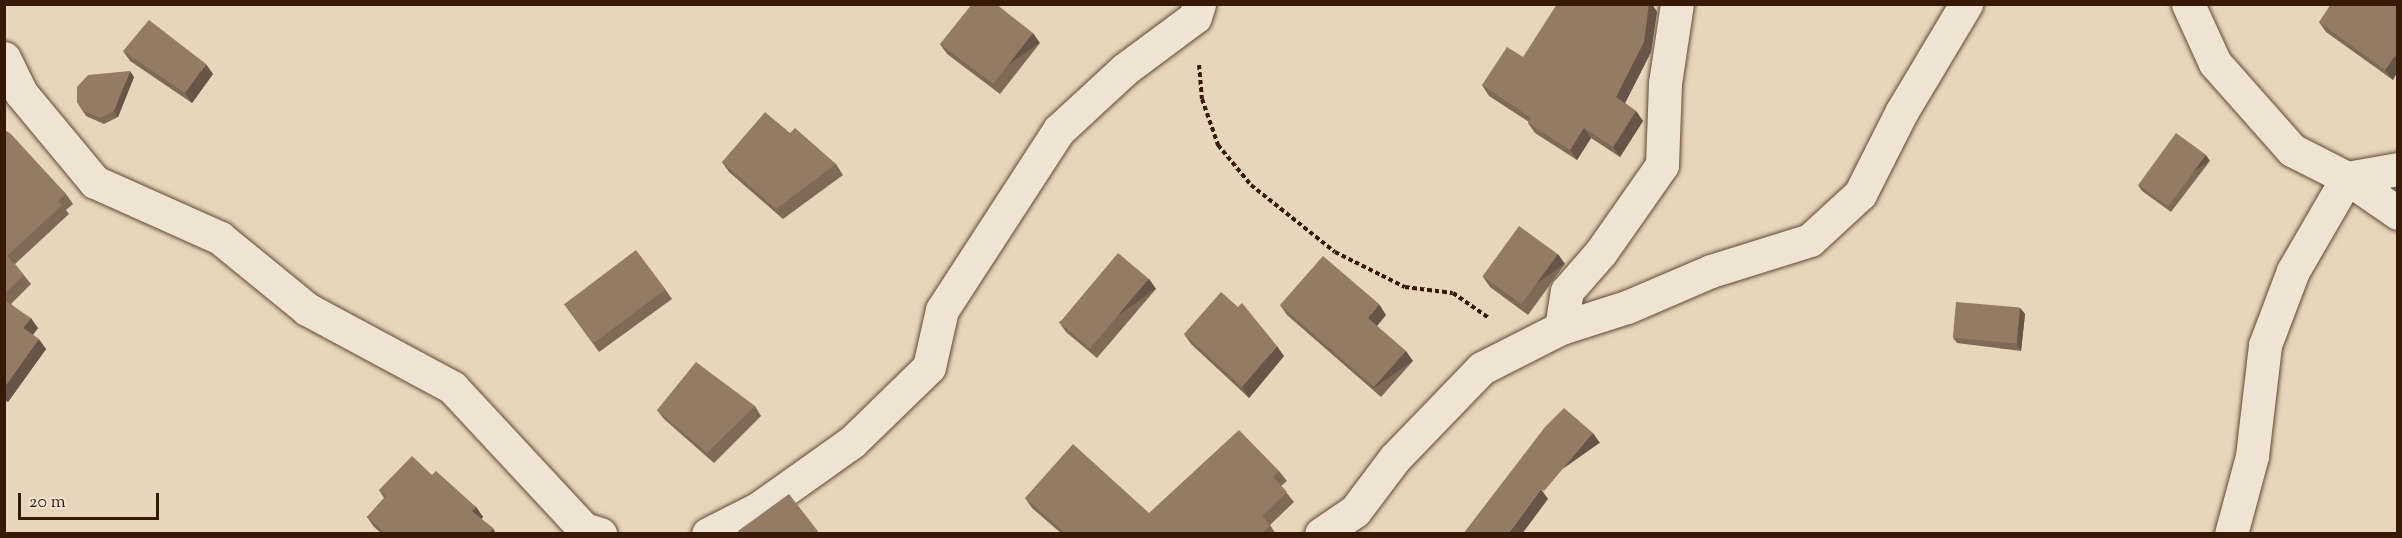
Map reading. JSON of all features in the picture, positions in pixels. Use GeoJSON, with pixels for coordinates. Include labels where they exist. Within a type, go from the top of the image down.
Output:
{"type":"FeatureCollection","features":[{"type":"Feature","properties":{"kind":"street"},"geometry":{"type":"LineString","coordinates":[[1561,328],[1567,291],[1601,252],[1662,165],[1665,84],[1677,4]]}},
{"type":"Feature","properties":{"kind":"street"},"geometry":{"type":"LineString","coordinates":[[1321,534],[1355,511],[1395,458],[1482,368],[1561,328],[1627,307],[1711,271],[1810,240],[1860,194],[1902,111],[1966,4]]}},
{"type":"Feature","properties":{"kind":"street"},"geometry":{"type":"LineString","coordinates":[[2188,4],[2215,63],[2292,150],[2347,178],[2397,213]]}},
{"type":"Feature","properties":{"kind":"street"},"geometry":{"type":"LineString","coordinates":[[708,534],[759,508],[852,442],[930,367],[942,310],[1059,130],[1125,69],[1197,11]]}},
{"type":"Feature","properties":{"kind":"street"},"geometry":{"type":"LineString","coordinates":[[4,58],[21,93],[95,182],[220,238],[307,309],[452,387],[588,532]]}},
{"type":"Feature","properties":{"kind":"street"},"geometry":{"type":"LineString","coordinates":[[2231,534],[2252,456],[2265,345],[2293,271],[2347,178],[2397,169]]}},
{"type":"Feature","properties":{"kind":"path"},"geometry":{"type":"LineString","coordinates":[[1197,11],[1202,99],[1218,146],[1251,185],[1335,252],[1405,287],[1453,293],[1484,314],[1520,348]]}},
{"type":"Feature","properties":{"kind":"building"},"geometry":{"type":"Polygon","coordinates":[[[972,4],[996,4],[1033,33],[993,84],[940,44],[972,4]]]}},
{"type":"Feature","properties":{"kind":"building"},"geometry":{"type":"Polygon","coordinates":[[[1557,4],[1649,4],[1644,42],[1616,97],[1636,111],[1613,147],[1584,128],[1570,150],[1528,123],[1531,118],[1482,85],[1507,47],[1523,57],[1557,4]]]}},
{"type":"Feature","properties":{"kind":"building"},"geometry":{"type":"Polygon","coordinates":[[[2331,4],[2397,4],[2397,53],[2385,70],[2319,22],[2331,4]]]}},
{"type":"Feature","properties":{"kind":"building"},"geometry":{"type":"Polygon","coordinates":[[[149,20],[206,64],[185,93],[123,51],[149,20]]]}},
{"type":"Feature","properties":{"kind":"building"},"geometry":{"type":"Polygon","coordinates":[[[130,71],[114,111],[100,118],[82,110],[77,102],[77,87],[88,75],[130,71]]]}},
{"type":"Feature","properties":{"kind":"building"},"geometry":{"type":"Polygon","coordinates":[[[765,112],[790,133],[795,128],[836,164],[776,209],[722,162],[765,112]]]}},
{"type":"Feature","properties":{"kind":"building"},"geometry":{"type":"Polygon","coordinates":[[[4,130],[10,133],[66,194],[58,201],[62,205],[7,256],[24,275],[4,294],[4,130]]]}},
{"type":"Feature","properties":{"kind":"building"},"geometry":{"type":"Polygon","coordinates":[[[2176,133],[2206,155],[2168,207],[2138,185],[2176,133]]]}},
{"type":"Feature","properties":{"kind":"building"},"geometry":{"type":"Polygon","coordinates":[[[1519,226],[1558,254],[1521,304],[1483,276],[1519,226]]]}},
{"type":"Feature","properties":{"kind":"building"},"geometry":{"type":"Polygon","coordinates":[[[636,250],[665,289],[594,343],[564,304],[636,250]]]}},
{"type":"Feature","properties":{"kind":"building"},"geometry":{"type":"Polygon","coordinates":[[[1118,253],[1149,279],[1090,348],[1060,323],[1118,253]]]}},
{"type":"Feature","properties":{"kind":"building"},"geometry":{"type":"Polygon","coordinates":[[[1323,256],[1379,304],[1368,318],[1406,351],[1374,387],[1280,305],[1323,256]]]}},
{"type":"Feature","properties":{"kind":"building"},"geometry":{"type":"Polygon","coordinates":[[[1221,292],[1238,307],[1242,303],[1277,346],[1242,387],[1184,334],[1221,292]]]}},
{"type":"Feature","properties":{"kind":"building"},"geometry":{"type":"Polygon","coordinates":[[[4,300],[31,318],[23,328],[39,339],[4,388],[4,300]]]}},
{"type":"Feature","properties":{"kind":"building"},"geometry":{"type":"Polygon","coordinates":[[[1956,302],[2020,308],[2017,343],[1953,338],[1956,302]]]}},
{"type":"Feature","properties":{"kind":"building"},"geometry":{"type":"Polygon","coordinates":[[[696,362],[755,406],[707,453],[657,410],[696,362]]]}},
{"type":"Feature","properties":{"kind":"building"},"geometry":{"type":"Polygon","coordinates":[[[1564,408],[1593,433],[1544,491],[1541,489],[1508,534],[1463,534],[1545,427],[1564,408]]]}},
{"type":"Feature","properties":{"kind":"building"},"geometry":{"type":"Polygon","coordinates":[[[1239,430],[1279,471],[1273,477],[1287,492],[1262,516],[1270,525],[1261,534],[1066,534],[1025,498],[1073,444],[1149,513],[1239,430]]]}},
{"type":"Feature","properties":{"kind":"building"},"geometry":{"type":"Polygon","coordinates":[[[412,456],[432,475],[436,471],[476,507],[472,511],[493,528],[488,534],[386,534],[367,517],[386,496],[379,490],[412,456]]]}},
{"type":"Feature","properties":{"kind":"building"},"geometry":{"type":"Polygon","coordinates":[[[789,494],[820,534],[740,534],[738,531],[789,494]]]}}]}
